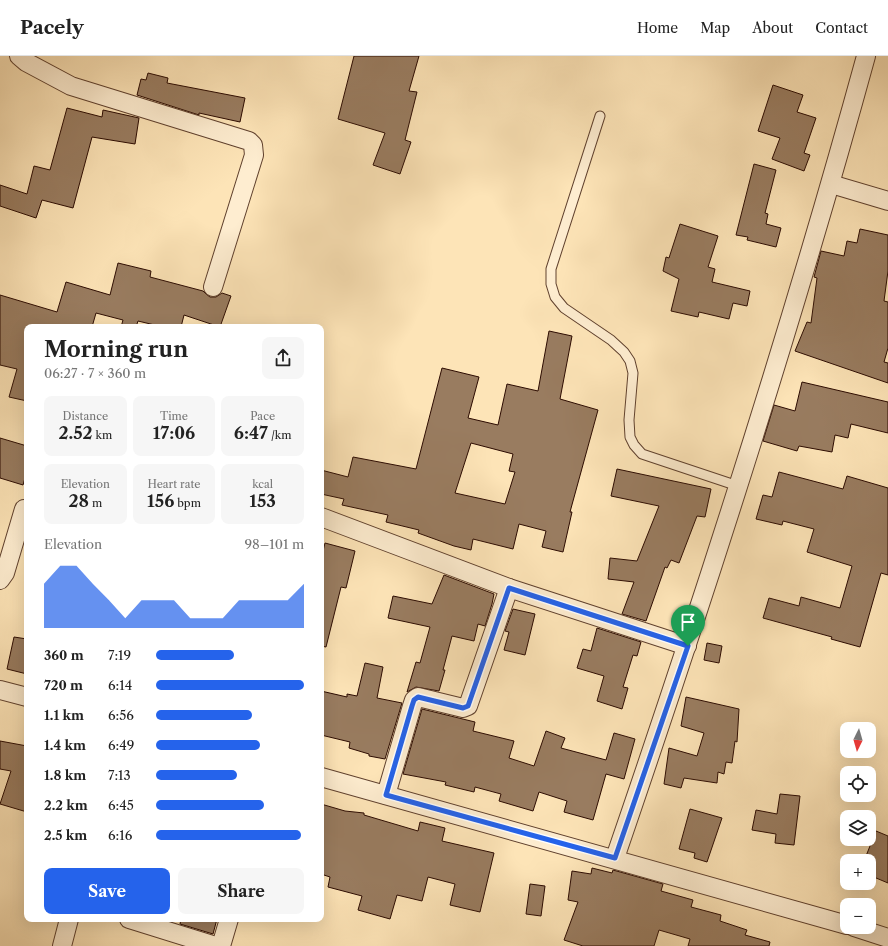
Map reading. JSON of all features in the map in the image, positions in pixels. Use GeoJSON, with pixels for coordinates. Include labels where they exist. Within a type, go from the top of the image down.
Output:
{"type":"FeatureCollection","features":[{"type":"Feature","properties":{"kind":"street"},"geometry":{"type":"LineString","coordinates":[[19,56],[26,62],[71,86],[248,141],[253,144],[254,155],[214,287]]}},
{"type":"Feature","properties":{"kind":"street"},"geometry":{"type":"LineString","coordinates":[[615,858],[688,646],[831,184],[866,56]]}},
{"type":"Feature","properties":{"kind":"street"},"geometry":{"type":"LineString","coordinates":[[831,184],[888,202]]}},
{"type":"Feature","properties":{"kind":"street"},"geometry":{"type":"LineString","coordinates":[[0,580],[8,562],[24,509]]}},
{"type":"Feature","properties":{"kind":"street"},"geometry":{"type":"LineString","coordinates":[[324,518],[509,588],[688,646]]}},
{"type":"Feature","properties":{"kind":"street"},"geometry":{"type":"LineString","coordinates":[[386,795],[415,698],[418,697],[463,708],[468,706],[509,588]]}},
{"type":"Feature","properties":{"kind":"street"},"geometry":{"type":"LineString","coordinates":[[0,690],[24,696]]}},
{"type":"Feature","properties":{"kind":"street"},"geometry":{"type":"LineString","coordinates":[[324,778],[615,858],[840,923]]}},
{"type":"Feature","properties":{"kind":"street"},"geometry":{"type":"LineString","coordinates":[[62,946],[67,922]]}},
{"type":"Feature","properties":{"kind":"street"},"geometry":{"type":"LineString","coordinates":[[139,922],[216,946]]}},
{"type":"Feature","properties":{"kind":"street"},"geometry":{"type":"LineString","coordinates":[[221,946],[228,922]]}},
{"type":"Feature","properties":{"kind":"street"},"geometry":{"type":"LineString","coordinates":[[876,934],[888,938]]}},
{"type":"Feature","properties":{"kind":"lane"},"geometry":{"type":"LineString","coordinates":[[600,116],[551,269],[551,284],[555,297],[564,308],[611,340],[624,352],[630,361],[633,373],[629,420],[630,437],[634,445],[642,454],[738,486]]}},
{"type":"Feature","properties":{"kind":"building"},"geometry":{"type":"Polygon","coordinates":[[[354,56],[419,56],[409,91],[417,92],[405,140],[411,142],[400,174],[373,165],[385,133],[338,119],[354,56]]]}},
{"type":"Feature","properties":{"kind":"building"},"geometry":{"type":"Polygon","coordinates":[[[148,73],[168,78],[167,83],[245,98],[240,122],[199,113],[199,115],[137,95],[141,79],[146,80],[148,73]]]}},
{"type":"Feature","properties":{"kind":"building"},"geometry":{"type":"Polygon","coordinates":[[[773,85],[803,95],[797,112],[816,118],[804,153],[810,155],[804,171],[772,159],[780,138],[758,131],[773,85]]]}},
{"type":"Feature","properties":{"kind":"building"},"geometry":{"type":"Polygon","coordinates":[[[67,108],[102,117],[103,110],[139,118],[135,144],[92,137],[73,208],[42,200],[36,218],[0,206],[0,185],[27,194],[34,166],[50,170],[67,108]]]}},
{"type":"Feature","properties":{"kind":"building"},"geometry":{"type":"Polygon","coordinates":[[[754,164],[776,170],[765,213],[768,214],[766,224],[781,228],[776,247],[747,240],[748,237],[736,235],[754,164]]]}},
{"type":"Feature","properties":{"kind":"building"},"geometry":{"type":"Polygon","coordinates":[[[680,224],[718,236],[708,267],[715,269],[712,282],[750,291],[747,306],[733,303],[729,319],[699,312],[698,317],[671,311],[679,279],[663,271],[666,257],[669,258],[680,224]]]}},
{"type":"Feature","properties":{"kind":"building"},"geometry":{"type":"Polygon","coordinates":[[[860,229],[888,235],[888,271],[884,301],[888,302],[888,348],[884,362],[888,363],[888,383],[795,351],[807,322],[811,323],[817,278],[814,277],[821,251],[844,256],[847,241],[857,243],[860,229]]]}},
{"type":"Feature","properties":{"kind":"building"},"geometry":{"type":"Polygon","coordinates":[[[118,263],[151,271],[150,277],[203,291],[210,297],[216,297],[222,293],[231,296],[221,324],[211,324],[184,315],[182,324],[150,324],[138,321],[137,324],[122,324],[123,320],[96,313],[93,324],[24,324],[24,400],[9,397],[17,369],[0,365],[0,295],[57,312],[66,282],[110,295],[118,263]]]}},
{"type":"Feature","properties":{"kind":"building"},"geometry":{"type":"Polygon","coordinates":[[[549,331],[572,336],[560,399],[598,410],[570,512],[572,512],[563,552],[542,547],[546,531],[519,524],[513,549],[473,539],[471,550],[454,546],[418,533],[419,530],[386,522],[388,515],[342,505],[344,499],[324,495],[324,471],[348,477],[353,457],[416,469],[442,368],[479,377],[468,418],[498,425],[507,384],[538,391],[549,331]],[[471,443],[455,493],[505,504],[515,472],[509,471],[513,454],[471,443]]]}},
{"type":"Feature","properties":{"kind":"building"},"geometry":{"type":"Polygon","coordinates":[[[802,382],[888,402],[888,433],[851,424],[848,438],[835,435],[832,452],[799,446],[797,451],[763,441],[774,405],[795,411],[802,382]]]}},
{"type":"Feature","properties":{"kind":"building"},"geometry":{"type":"Polygon","coordinates":[[[0,438],[24,445],[23,485],[0,478],[0,438]]]}},
{"type":"Feature","properties":{"kind":"building"},"geometry":{"type":"Polygon","coordinates":[[[617,469],[711,489],[705,517],[697,516],[679,563],[671,560],[667,568],[665,567],[646,621],[622,614],[634,582],[608,579],[610,558],[637,561],[659,506],[611,496],[617,469]]]}},
{"type":"Feature","properties":{"kind":"building"},"geometry":{"type":"Polygon","coordinates":[[[779,472],[843,489],[847,476],[888,488],[888,575],[881,573],[860,647],[831,639],[832,637],[763,618],[769,598],[799,606],[801,597],[840,608],[852,566],[807,552],[814,529],[783,521],[782,525],[756,519],[763,495],[772,497],[779,472]]]}},
{"type":"Feature","properties":{"kind":"building"},"geometry":{"type":"Polygon","coordinates":[[[325,543],[355,551],[346,588],[341,587],[326,647],[324,647],[325,543]]]}},
{"type":"Feature","properties":{"kind":"building"},"geometry":{"type":"Polygon","coordinates":[[[444,575],[494,594],[492,604],[485,626],[478,624],[474,641],[452,636],[439,691],[416,687],[407,692],[416,662],[420,663],[430,627],[388,618],[393,596],[432,604],[444,575]]]}},
{"type":"Feature","properties":{"kind":"building"},"geometry":{"type":"Polygon","coordinates":[[[513,609],[535,614],[525,655],[504,650],[509,632],[505,631],[513,609]]]}},
{"type":"Feature","properties":{"kind":"building"},"geometry":{"type":"Polygon","coordinates":[[[597,628],[641,642],[637,656],[633,655],[623,687],[628,688],[622,709],[597,701],[604,676],[577,668],[583,649],[591,651],[597,628]]]}},
{"type":"Feature","properties":{"kind":"building"},"geometry":{"type":"Polygon","coordinates":[[[14,637],[24,639],[24,673],[7,669],[14,637]]]}},
{"type":"Feature","properties":{"kind":"building"},"geometry":{"type":"Polygon","coordinates":[[[707,643],[722,646],[719,663],[704,660],[707,643]]]}},
{"type":"Feature","properties":{"kind":"building"},"geometry":{"type":"Polygon","coordinates":[[[365,663],[383,667],[377,698],[402,703],[385,759],[369,756],[369,754],[349,748],[350,742],[324,736],[324,692],[347,697],[347,694],[357,696],[365,663]]]}},
{"type":"Feature","properties":{"kind":"building"},"geometry":{"type":"Polygon","coordinates":[[[686,697],[739,709],[737,742],[735,741],[732,763],[726,762],[724,774],[718,772],[717,783],[684,778],[681,788],[664,784],[669,748],[697,756],[704,733],[681,726],[686,697]]]}},
{"type":"Feature","properties":{"kind":"building"},"geometry":{"type":"Polygon","coordinates":[[[422,709],[475,722],[473,731],[514,741],[509,758],[534,766],[546,731],[565,738],[561,748],[606,760],[614,733],[635,739],[624,779],[606,774],[593,820],[564,812],[567,801],[539,792],[533,811],[499,801],[501,794],[475,787],[474,792],[445,785],[446,782],[403,774],[422,709]]]}},
{"type":"Feature","properties":{"kind":"building"},"geometry":{"type":"Polygon","coordinates":[[[0,741],[24,745],[24,811],[0,804],[11,771],[0,769],[0,741]]]}},
{"type":"Feature","properties":{"kind":"building"},"geometry":{"type":"Polygon","coordinates":[[[780,794],[800,796],[794,845],[775,843],[776,834],[752,830],[756,810],[777,814],[780,794]]]}},
{"type":"Feature","properties":{"kind":"building"},"geometry":{"type":"Polygon","coordinates":[[[324,805],[345,811],[364,813],[364,815],[418,831],[420,822],[445,828],[442,841],[494,853],[480,912],[450,905],[455,884],[428,877],[422,901],[397,895],[390,919],[358,910],[362,896],[328,887],[330,877],[324,875],[324,805]]]}},
{"type":"Feature","properties":{"kind":"building"},"geometry":{"type":"Polygon","coordinates":[[[690,809],[722,818],[707,862],[694,858],[695,853],[679,849],[690,809]]]}},
{"type":"Feature","properties":{"kind":"building"},"geometry":{"type":"Polygon","coordinates":[[[876,831],[888,836],[888,883],[876,878],[876,854],[867,854],[870,846],[876,846],[876,831]]]}},
{"type":"Feature","properties":{"kind":"building"},"geometry":{"type":"Polygon","coordinates":[[[592,868],[612,873],[613,870],[663,884],[661,891],[693,900],[691,907],[721,915],[720,921],[747,930],[745,935],[770,942],[769,946],[688,946],[690,939],[659,930],[654,946],[583,946],[564,940],[578,902],[568,900],[572,871],[591,874],[592,868]]]}},
{"type":"Feature","properties":{"kind":"building"},"geometry":{"type":"Polygon","coordinates":[[[530,884],[545,886],[541,916],[526,914],[530,884]]]}},
{"type":"Feature","properties":{"kind":"building"},"geometry":{"type":"Polygon","coordinates":[[[180,922],[216,922],[213,934],[180,924],[180,922]]]}},
{"type":"Feature","properties":{"kind":"route"},"geometry":{"type":"LineString","coordinates":[[509,588],[688,646],[615,858],[386,795],[415,698],[418,697],[463,708],[468,706],[509,588]]}}]}
